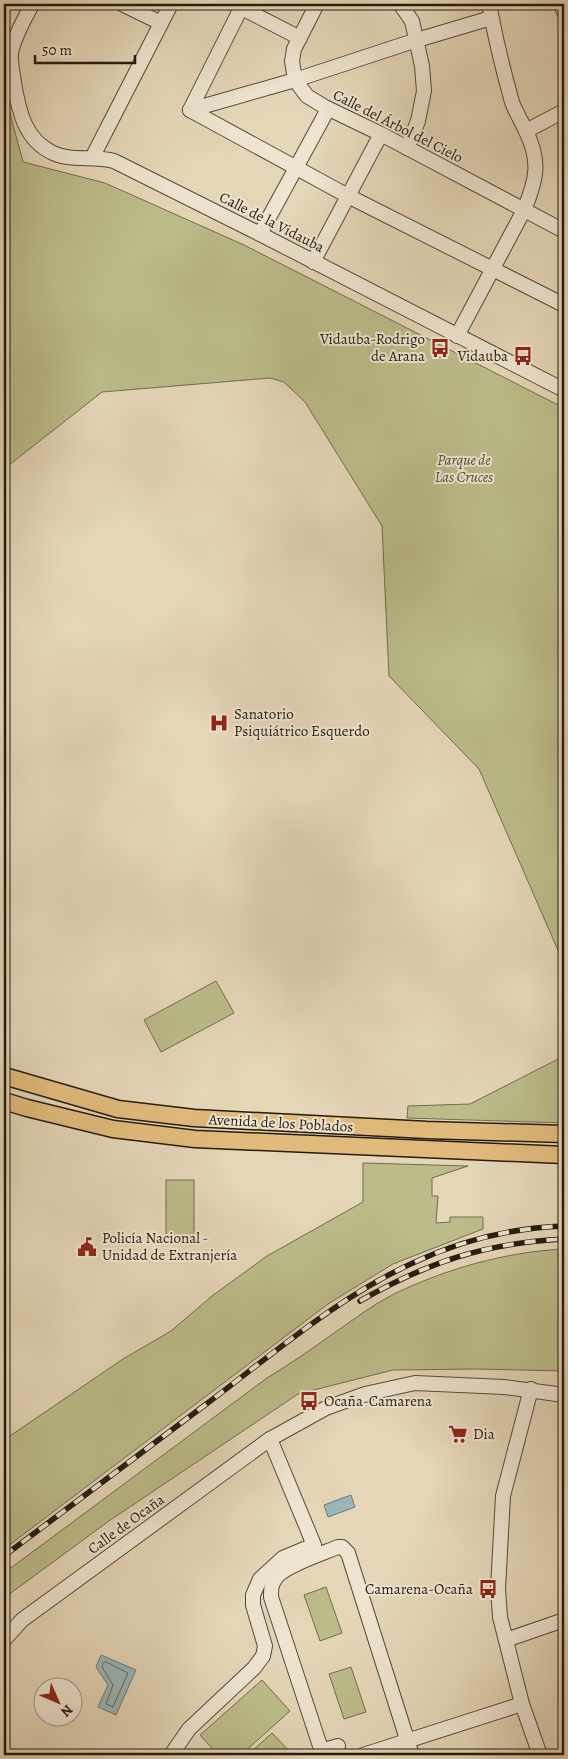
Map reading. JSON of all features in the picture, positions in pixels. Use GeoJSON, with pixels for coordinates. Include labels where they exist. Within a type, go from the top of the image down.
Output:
{"type":"FeatureCollection","features":[{"type":"Feature","properties":{"kind":"main road","name":"Avenida de los Poblados"},"geometry":{"type":"LineString","coordinates":[[4,1076],[118,1109],[194,1118],[427,1130],[564,1134]]}},
{"type":"Feature","properties":{"kind":"main road","name":"Avenida de los Poblados"},"geometry":{"type":"LineString","coordinates":[[4,1101],[113,1129],[195,1139],[564,1155]]}},
{"type":"Feature","properties":{"kind":"street","name":"Calle de la Vidauba"},"geometry":{"type":"LineString","coordinates":[[32,4],[14,44],[11,61],[20,113],[24,124],[35,141],[42,147],[60,156],[104,158],[114,161],[564,390]]}},
{"type":"Feature","properties":{"kind":"street"},"geometry":{"type":"LineString","coordinates":[[122,4],[161,23]]}},
{"type":"Feature","properties":{"kind":"street"},"geometry":{"type":"LineString","coordinates":[[92,158],[171,4]]}},
{"type":"Feature","properties":{"kind":"street"},"geometry":{"type":"LineString","coordinates":[[295,80],[292,61],[294,49],[317,4]]}},
{"type":"Feature","properties":{"kind":"street"},"geometry":{"type":"LineString","coordinates":[[400,4],[412,22],[417,40],[424,91],[418,121],[407,148]]}},
{"type":"Feature","properties":{"kind":"street"},"geometry":{"type":"LineString","coordinates":[[561,4],[564,12]]}},
{"type":"Feature","properties":{"kind":"street"},"geometry":{"type":"LineString","coordinates":[[190,110],[240,5],[300,38]]}},
{"type":"Feature","properties":{"kind":"street"},"geometry":{"type":"LineString","coordinates":[[190,110],[295,80],[417,40],[490,11],[513,104],[526,131],[536,159],[537,172],[524,210],[457,336]]}},
{"type":"Feature","properties":{"kind":"street","name":"Calle del Árbol del Cielo"},"geometry":{"type":"LineString","coordinates":[[295,80],[307,96],[328,109],[381,134],[564,231]]}},
{"type":"Feature","properties":{"kind":"street"},"geometry":{"type":"LineString","coordinates":[[260,234],[328,109]]}},
{"type":"Feature","properties":{"kind":"street"},"geometry":{"type":"LineString","coordinates":[[190,110],[348,196],[564,305]]}},
{"type":"Feature","properties":{"kind":"street"},"geometry":{"type":"LineString","coordinates":[[526,131],[564,111]]}},
{"type":"Feature","properties":{"kind":"street"},"geometry":{"type":"LineString","coordinates":[[313,262],[381,134]]}},
{"type":"Feature","properties":{"kind":"street","name":"Calle de Ocaña"},"geometry":{"type":"LineString","coordinates":[[4,1640],[22,1620],[270,1439],[326,1408],[365,1394],[415,1383],[504,1386],[564,1395]]}},
{"type":"Feature","properties":{"kind":"street","name":"Calle de Ocaña"},"geometry":{"type":"LineString","coordinates":[[531,1389],[564,1387]]}},
{"type":"Feature","properties":{"kind":"street"},"geometry":{"type":"LineString","coordinates":[[531,1389],[503,1496],[498,1589],[500,1617],[522,1704],[540,1755]]}},
{"type":"Feature","properties":{"kind":"street"},"geometry":{"type":"LineString","coordinates":[[171,1755],[190,1729],[254,1668],[263,1656],[265,1646],[253,1605],[254,1595],[260,1579],[314,1544],[270,1439]]}},
{"type":"Feature","properties":{"kind":"street"},"geometry":{"type":"LineString","coordinates":[[288,1562],[342,1546],[346,1549],[412,1755]]}},
{"type":"Feature","properties":{"kind":"street"},"geometry":{"type":"LineString","coordinates":[[288,1562],[285,1570],[275,1579],[271,1587],[271,1597],[320,1746],[324,1750],[338,1746]]}},
{"type":"Feature","properties":{"kind":"street"},"geometry":{"type":"LineString","coordinates":[[506,1640],[564,1620]]}},
{"type":"Feature","properties":{"kind":"street"},"geometry":{"type":"LineString","coordinates":[[363,1755],[522,1704]]}},
{"type":"Feature","properties":{"kind":"green space","name":"Parque de Las Cruces"},"geometry":{"type":"Polygon","coordinates":[[[4,91],[23,162],[105,183],[244,245],[564,408],[564,964],[479,769],[389,676],[382,526],[305,402],[284,382],[270,378],[102,392],[4,469],[4,91]]]}},
{"type":"Feature","properties":{"kind":"green space"},"geometry":{"type":"Polygon","coordinates":[[[216,981],[234,1013],[161,1052],[144,1020],[216,981]]]}},
{"type":"Feature","properties":{"kind":"green space"},"geometry":{"type":"Polygon","coordinates":[[[564,1056],[564,1123],[407,1118],[408,1106],[470,1104],[564,1056]]]}},
{"type":"Feature","properties":{"kind":"green space"},"geometry":{"type":"Polygon","coordinates":[[[363,1163],[468,1166],[432,1178],[432,1196],[438,1196],[436,1223],[450,1222],[450,1217],[483,1217],[483,1229],[393,1264],[328,1304],[4,1549],[4,1440],[123,1359],[171,1331],[212,1296],[267,1256],[363,1202],[363,1163]]]}},
{"type":"Feature","properties":{"kind":"green space"},"geometry":{"type":"Polygon","coordinates":[[[166,1180],[194,1180],[194,1240],[166,1240],[166,1180]]]}},
{"type":"Feature","properties":{"kind":"green space"},"geometry":{"type":"Polygon","coordinates":[[[564,1249],[564,1371],[393,1370],[298,1394],[109,1521],[4,1598],[4,1573],[267,1378],[362,1313],[392,1295],[412,1286],[476,1263],[520,1254],[564,1249]]]}},
{"type":"Feature","properties":{"kind":"green space"},"geometry":{"type":"Polygon","coordinates":[[[326,1587],[342,1633],[320,1641],[304,1595],[326,1587]]]}},
{"type":"Feature","properties":{"kind":"green space"},"geometry":{"type":"Polygon","coordinates":[[[351,1667],[366,1712],[344,1719],[329,1674],[351,1667]]]}},
{"type":"Feature","properties":{"kind":"green space"},"geometry":{"type":"Polygon","coordinates":[[[262,1680],[290,1711],[241,1755],[218,1755],[200,1735],[262,1680]]]}},
{"type":"Feature","properties":{"kind":"green space"},"geometry":{"type":"Polygon","coordinates":[[[272,1733],[293,1755],[248,1755],[272,1733]]]}},
{"type":"Feature","properties":{"kind":"water"},"geometry":{"type":"Polygon","coordinates":[[[351,1495],[355,1507],[328,1517],[324,1505],[351,1495]]]}},
{"type":"Feature","properties":{"kind":"water"},"geometry":{"type":"Polygon","coordinates":[[[101,1655],[136,1670],[116,1715],[98,1707],[108,1685],[96,1667],[101,1655]]]}},
{"type":"Feature","properties":{"kind":"railway"},"geometry":{"type":"LineString","coordinates":[[4,1556],[283,1345],[334,1308],[388,1275],[433,1254],[469,1241],[507,1232],[564,1226]]}},
{"type":"Feature","properties":{"kind":"railway"},"geometry":{"type":"LineString","coordinates":[[360,1301],[409,1275],[458,1257],[508,1245],[564,1239]]}},
{"type":"Feature","properties":{"kind":"place","name":"Vidauba-Rodrigo de Arana"},"geometry":{"type":"Point","coordinates":[440,348]}},
{"type":"Feature","properties":{"kind":"place","name":"Vidauba"},"geometry":{"type":"Point","coordinates":[523,356]}},
{"type":"Feature","properties":{"kind":"place","name":"Sanatorio Psiquiátrico Esquerdo"},"geometry":{"type":"Point","coordinates":[219,723]}},
{"type":"Feature","properties":{"kind":"place","name":"Policía Nacional - Unidad de Extranjería"},"geometry":{"type":"Point","coordinates":[87,1247]}},
{"type":"Feature","properties":{"kind":"place","name":"Ocaña-Camarena"},"geometry":{"type":"Point","coordinates":[309,1401]}},
{"type":"Feature","properties":{"kind":"place","name":"Dia"},"geometry":{"type":"Point","coordinates":[458,1434]}},
{"type":"Feature","properties":{"kind":"place","name":"Camarena-Ocaña"},"geometry":{"type":"Point","coordinates":[488,1589]}}]}
